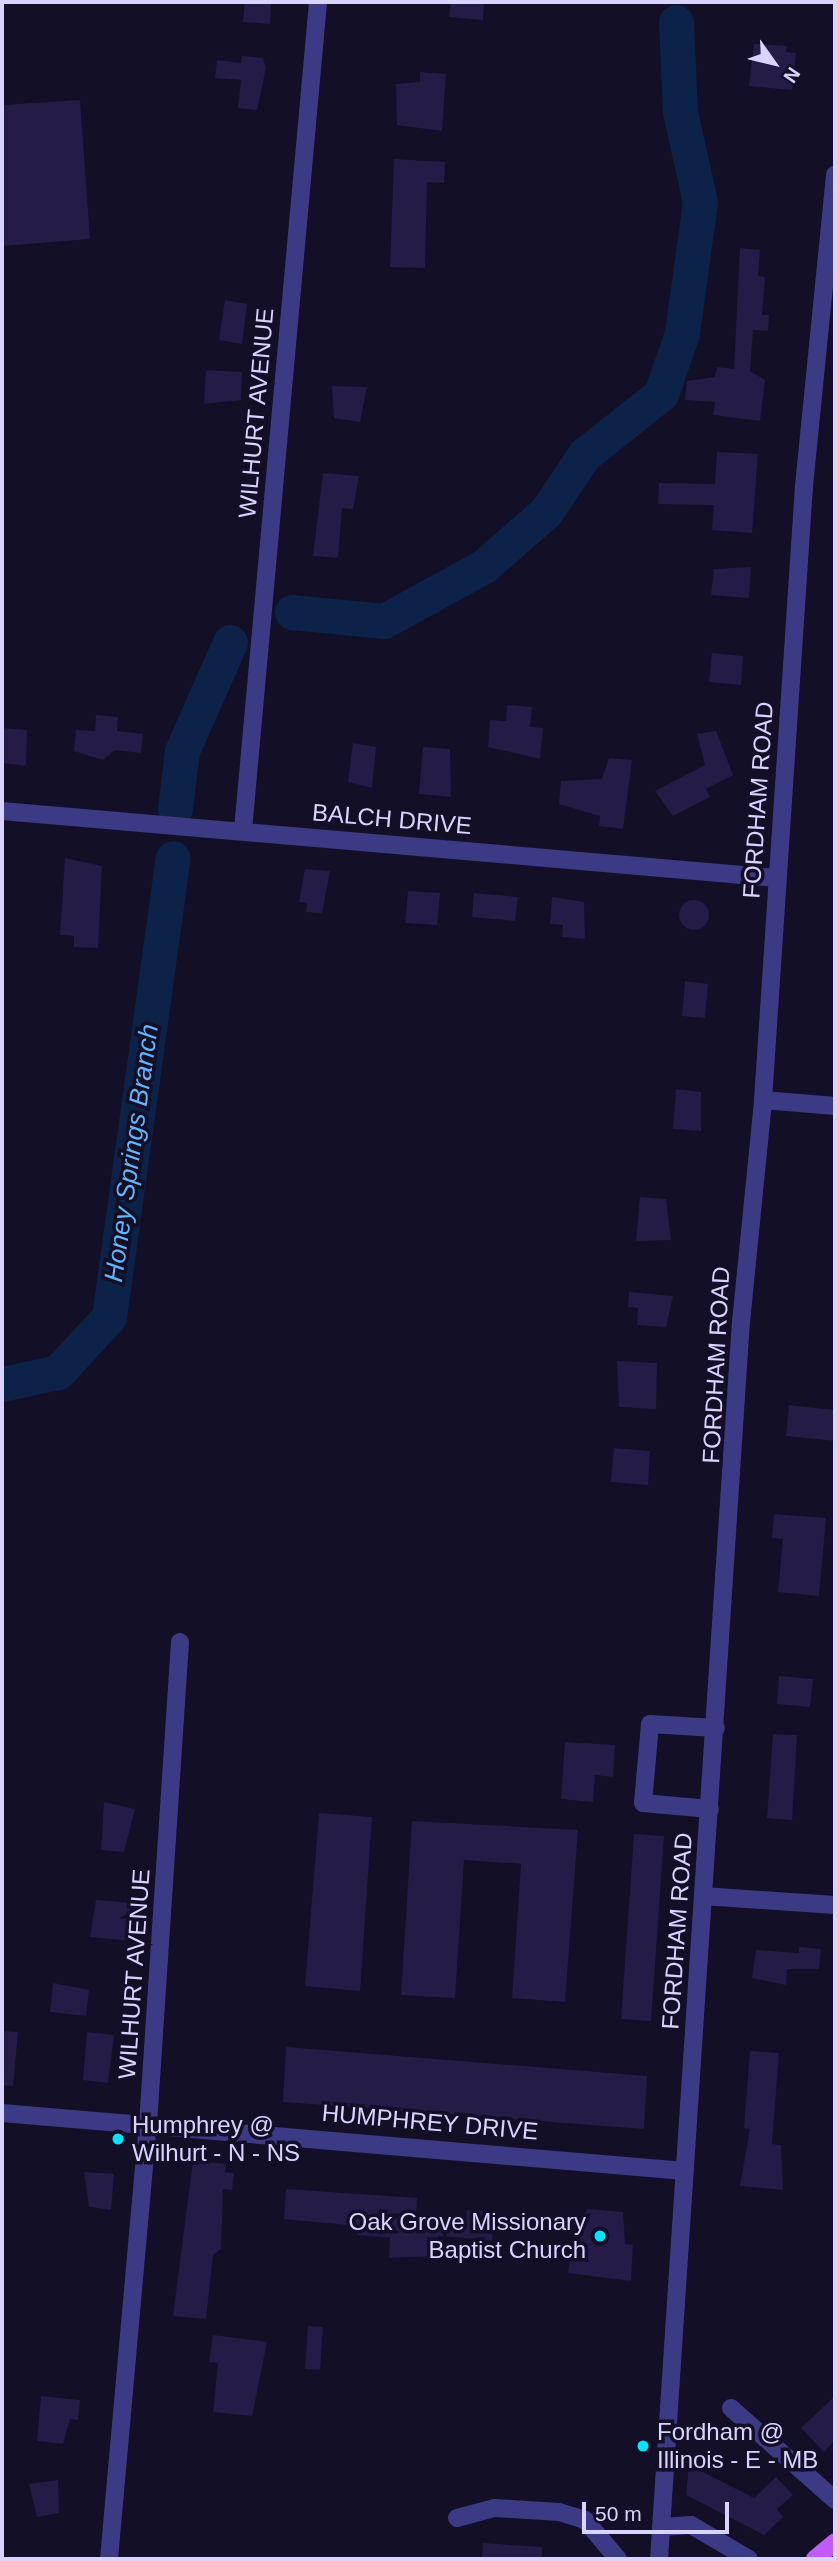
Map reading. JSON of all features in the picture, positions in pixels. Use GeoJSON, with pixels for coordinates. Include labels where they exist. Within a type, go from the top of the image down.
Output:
{"type":"FeatureCollection","features":[{"type":"Feature","properties":{"kind":"main road"},"geometry":{"type":"LineString","coordinates":[[814,2559],[835,2542]]}},
{"type":"Feature","properties":{"kind":"street","name":"WILHURT AVENUE"},"geometry":{"type":"LineString","coordinates":[[243,830],[318,2]]}},
{"type":"Feature","properties":{"kind":"street","name":"FORDHAM ROAD"},"geometry":{"type":"LineString","coordinates":[[659,2559],[741,1322],[763,1100],[804,486],[835,175]]}},
{"type":"Feature","properties":{"kind":"street","name":"BALCH DRIVE"},"geometry":{"type":"LineString","coordinates":[[2,811],[777,878]]}},
{"type":"Feature","properties":{"kind":"street"},"geometry":{"type":"LineString","coordinates":[[763,1100],[835,1106]]}},
{"type":"Feature","properties":{"kind":"street","name":"WILHURT AVENUE"},"geometry":{"type":"LineString","coordinates":[[109,2559],[148,2124],[180,1642]]}},
{"type":"Feature","properties":{"kind":"street"},"geometry":{"type":"LineString","coordinates":[[710,1809],[643,1803],[650,1724],[716,1728]]}},
{"type":"Feature","properties":{"kind":"street"},"geometry":{"type":"LineString","coordinates":[[703,1896],[835,1905]]}},
{"type":"Feature","properties":{"kind":"street","name":"HUMPHREY DRIVE"},"geometry":{"type":"LineString","coordinates":[[2,2113],[685,2171]]}},
{"type":"Feature","properties":{"kind":"street"},"geometry":{"type":"LineString","coordinates":[[731,2408],[835,2499]]}},
{"type":"Feature","properties":{"kind":"street"},"geometry":{"type":"LineString","coordinates":[[457,2518],[495,2508],[559,2512],[585,2521],[618,2559]]}},
{"type":"Feature","properties":{"kind":"street"},"geometry":{"type":"LineString","coordinates":[[662,2527],[691,2525],[748,2559]]}},
{"type":"Feature","properties":{"kind":"building"},"geometry":{"type":"Polygon","coordinates":[[[245,2],[271,2],[270,24],[243,22],[245,2]]]}},
{"type":"Feature","properties":{"kind":"building"},"geometry":{"type":"Polygon","coordinates":[[[451,2],[484,2],[483,20],[449,17],[451,2]]]}},
{"type":"Feature","properties":{"kind":"building"},"geometry":{"type":"Polygon","coordinates":[[[754,44],[787,46],[786,52],[796,53],[792,90],[749,86],[754,44]]]}},
{"type":"Feature","properties":{"kind":"building"},"geometry":{"type":"Polygon","coordinates":[[[242,56],[263,58],[266,68],[257,110],[238,108],[241,80],[215,78],[217,60],[241,63],[242,56]]]}},
{"type":"Feature","properties":{"kind":"building"},"geometry":{"type":"Polygon","coordinates":[[[420,72],[446,74],[442,131],[397,125],[396,84],[420,82],[420,72]]]}},
{"type":"Feature","properties":{"kind":"building"},"geometry":{"type":"Polygon","coordinates":[[[80,100],[90,239],[2,246],[2,105],[80,100]]]}},
{"type":"Feature","properties":{"kind":"building"},"geometry":{"type":"Polygon","coordinates":[[[394,159],[445,162],[444,183],[427,182],[425,268],[390,267],[394,159]]]}},
{"type":"Feature","properties":{"kind":"building"},"geometry":{"type":"Polygon","coordinates":[[[740,248],[760,250],[758,276],[765,277],[762,315],[769,315],[768,331],[753,330],[750,371],[765,380],[760,421],[713,415],[715,402],[685,400],[687,381],[715,377],[717,367],[734,369],[740,248]]]}},
{"type":"Feature","properties":{"kind":"building"},"geometry":{"type":"Polygon","coordinates":[[[225,300],[247,304],[242,344],[219,340],[225,300]]]}},
{"type":"Feature","properties":{"kind":"building"},"geometry":{"type":"Polygon","coordinates":[[[206,370],[242,372],[241,400],[204,404],[206,370]]]}},
{"type":"Feature","properties":{"kind":"building"},"geometry":{"type":"Polygon","coordinates":[[[332,386],[367,387],[360,422],[334,418],[332,386]]]}},
{"type":"Feature","properties":{"kind":"building"},"geometry":{"type":"Polygon","coordinates":[[[717,452],[758,454],[752,533],[712,530],[714,505],[658,504],[659,483],[715,484],[717,452]]]}},
{"type":"Feature","properties":{"kind":"building"},"geometry":{"type":"Polygon","coordinates":[[[323,473],[359,476],[353,509],[342,508],[338,558],[313,556],[323,473]]]}},
{"type":"Feature","properties":{"kind":"building"},"geometry":{"type":"Polygon","coordinates":[[[751,567],[749,598],[711,595],[714,569],[751,567]]]}},
{"type":"Feature","properties":{"kind":"building"},"geometry":{"type":"Polygon","coordinates":[[[712,653],[743,656],[741,685],[709,682],[712,653]]]}},
{"type":"Feature","properties":{"kind":"building"},"geometry":{"type":"Polygon","coordinates":[[[507,705],[532,707],[530,727],[543,728],[540,759],[488,747],[490,720],[506,721],[507,705]]]}},
{"type":"Feature","properties":{"kind":"building"},"geometry":{"type":"Polygon","coordinates":[[[96,715],[118,717],[117,731],[143,734],[141,753],[115,750],[103,760],[74,751],[76,730],[95,731],[96,715]]]}},
{"type":"Feature","properties":{"kind":"building"},"geometry":{"type":"Polygon","coordinates":[[[2,728],[27,730],[26,766],[2,763],[2,728]]]}},
{"type":"Feature","properties":{"kind":"building"},"geometry":{"type":"Polygon","coordinates":[[[716,731],[733,775],[706,789],[710,797],[673,816],[655,791],[705,765],[697,734],[716,731]]]}},
{"type":"Feature","properties":{"kind":"building"},"geometry":{"type":"Polygon","coordinates":[[[353,743],[376,747],[372,788],[348,782],[353,743]]]}},
{"type":"Feature","properties":{"kind":"building"},"geometry":{"type":"Polygon","coordinates":[[[423,747],[450,749],[451,797],[419,794],[423,747]]]}},
{"type":"Feature","properties":{"kind":"building"},"geometry":{"type":"Polygon","coordinates":[[[609,758],[632,760],[623,829],[599,826],[600,816],[559,804],[561,781],[602,779],[609,758]]]}},
{"type":"Feature","properties":{"kind":"building"},"geometry":{"type":"Polygon","coordinates":[[[65,858],[102,866],[98,948],[74,947],[74,936],[60,935],[65,858]]]}},
{"type":"Feature","properties":{"kind":"building"},"geometry":{"type":"Polygon","coordinates":[[[305,869],[330,871],[322,913],[306,912],[307,903],[299,902],[305,869]]]}},
{"type":"Feature","properties":{"kind":"building"},"geometry":{"type":"Polygon","coordinates":[[[408,891],[440,893],[437,925],[405,923],[408,891]]]}},
{"type":"Feature","properties":{"kind":"building"},"geometry":{"type":"Polygon","coordinates":[[[474,893],[518,897],[515,921],[472,917],[474,893]]]}},
{"type":"Feature","properties":{"kind":"building"},"geometry":{"type":"Polygon","coordinates":[[[552,897],[584,902],[585,939],[562,937],[563,925],[550,924],[552,897]]]}},
{"type":"Feature","properties":{"kind":"building"},"geometry":{"type":"Polygon","coordinates":[[[694,900],[705,904],[709,915],[705,926],[694,930],[683,926],[679,915],[683,904],[694,900]]]}},
{"type":"Feature","properties":{"kind":"building"},"geometry":{"type":"Polygon","coordinates":[[[685,981],[708,984],[705,1018],[682,1016],[685,981]]]}},
{"type":"Feature","properties":{"kind":"building"},"geometry":{"type":"Polygon","coordinates":[[[676,1089],[701,1092],[701,1131],[673,1129],[676,1089]]]}},
{"type":"Feature","properties":{"kind":"building"},"geometry":{"type":"Polygon","coordinates":[[[640,1197],[666,1199],[671,1240],[636,1241],[640,1197]]]}},
{"type":"Feature","properties":{"kind":"building"},"geometry":{"type":"Polygon","coordinates":[[[629,1292],[673,1296],[666,1327],[637,1325],[638,1308],[628,1307],[629,1292]]]}},
{"type":"Feature","properties":{"kind":"building"},"geometry":{"type":"Polygon","coordinates":[[[617,1361],[657,1363],[656,1409],[619,1407],[617,1361]]]}},
{"type":"Feature","properties":{"kind":"building"},"geometry":{"type":"Polygon","coordinates":[[[789,1405],[835,1410],[835,1441],[786,1436],[789,1405]]]}},
{"type":"Feature","properties":{"kind":"building"},"geometry":{"type":"Polygon","coordinates":[[[614,1448],[650,1451],[648,1485],[611,1482],[614,1448]]]}},
{"type":"Feature","properties":{"kind":"building"},"geometry":{"type":"Polygon","coordinates":[[[774,1514],[826,1518],[819,1596],[778,1592],[783,1539],[772,1538],[774,1514]]]}},
{"type":"Feature","properties":{"kind":"building"},"geometry":{"type":"Polygon","coordinates":[[[779,1676],[813,1679],[810,1707],[777,1704],[779,1676]]]}},
{"type":"Feature","properties":{"kind":"building"},"geometry":{"type":"Polygon","coordinates":[[[773,1734],[797,1735],[792,1820],[767,1818],[773,1734]]]}},
{"type":"Feature","properties":{"kind":"building"},"geometry":{"type":"Polygon","coordinates":[[[565,1742],[615,1745],[613,1777],[595,1775],[593,1802],[561,1799],[565,1742]]]}},
{"type":"Feature","properties":{"kind":"building"},"geometry":{"type":"Polygon","coordinates":[[[104,1802],[135,1809],[124,1852],[101,1850],[104,1802]]]}},
{"type":"Feature","properties":{"kind":"building"},"geometry":{"type":"Polygon","coordinates":[[[319,1813],[372,1817],[360,1991],[305,1986],[319,1813]]]}},
{"type":"Feature","properties":{"kind":"building"},"geometry":{"type":"Polygon","coordinates":[[[412,1821],[578,1830],[565,2002],[512,1998],[521,1864],[464,1860],[455,1998],[401,1995],[412,1821]]]}},
{"type":"Feature","properties":{"kind":"building"},"geometry":{"type":"Polygon","coordinates":[[[634,1834],[664,1836],[651,2021],[621,2019],[634,1834]]]}},
{"type":"Feature","properties":{"kind":"building"},"geometry":{"type":"Polygon","coordinates":[[[96,1900],[132,1903],[130,1941],[90,1937],[96,1900]]]}},
{"type":"Feature","properties":{"kind":"building"},"geometry":{"type":"Polygon","coordinates":[[[799,1947],[821,1949],[819,1969],[787,1969],[786,1985],[752,1978],[756,1950],[799,1953],[799,1947]]]}},
{"type":"Feature","properties":{"kind":"building"},"geometry":{"type":"Polygon","coordinates":[[[53,1983],[89,1990],[86,2016],[50,2012],[53,1983]]]}},
{"type":"Feature","properties":{"kind":"building"},"geometry":{"type":"Polygon","coordinates":[[[2,2031],[18,2032],[13,2086],[2,2085],[2,2031]]]}},
{"type":"Feature","properties":{"kind":"building"},"geometry":{"type":"Polygon","coordinates":[[[87,2032],[114,2035],[108,2083],[83,2080],[87,2032]]]}},
{"type":"Feature","properties":{"kind":"building"},"geometry":{"type":"Polygon","coordinates":[[[286,2047],[647,2076],[644,2129],[283,2102],[286,2047]]]}},
{"type":"Feature","properties":{"kind":"building"},"geometry":{"type":"Polygon","coordinates":[[[750,2051],[779,2053],[772,2144],[781,2145],[783,2190],[740,2186],[750,2129],[744,2128],[750,2051]]]}},
{"type":"Feature","properties":{"kind":"building"},"geometry":{"type":"Polygon","coordinates":[[[193,2161],[226,2164],[225,2172],[234,2173],[232,2190],[223,2189],[221,2249],[213,2255],[206,2319],[173,2316],[193,2161]]]}},
{"type":"Feature","properties":{"kind":"building"},"geometry":{"type":"Polygon","coordinates":[[[84,2172],[114,2174],[111,2210],[89,2207],[84,2172]]]}},
{"type":"Feature","properties":{"kind":"building"},"geometry":{"type":"Polygon","coordinates":[[[286,2189],[417,2198],[416,2216],[466,2220],[467,2210],[494,2212],[492,2240],[438,2236],[437,2256],[389,2258],[390,2238],[357,2235],[358,2226],[284,2219],[286,2189]]]}},
{"type":"Feature","properties":{"kind":"building","name":"Oak Grove Missionary Baptist Church"},"geometry":{"type":"Polygon","coordinates":[[[588,2209],[623,2212],[625,2244],[633,2245],[631,2281],[568,2273],[575,2224],[588,2209]]]}},
{"type":"Feature","properties":{"kind":"building"},"geometry":{"type":"Polygon","coordinates":[[[308,2326],[323,2327],[320,2370],[305,2369],[308,2326]]]}},
{"type":"Feature","properties":{"kind":"building"},"geometry":{"type":"Polygon","coordinates":[[[213,2335],[267,2342],[252,2416],[213,2412],[218,2363],[209,2362],[213,2335]]]}},
{"type":"Feature","properties":{"kind":"building"},"geometry":{"type":"Polygon","coordinates":[[[41,2396],[80,2400],[78,2420],[70,2419],[63,2444],[37,2441],[41,2396]]]}},
{"type":"Feature","properties":{"kind":"building"},"geometry":{"type":"Polygon","coordinates":[[[835,2396],[835,2440],[824,2452],[801,2428],[835,2396]]]}},
{"type":"Feature","properties":{"kind":"building"},"geometry":{"type":"Polygon","coordinates":[[[689,2465],[754,2498],[776,2477],[793,2495],[777,2509],[783,2517],[764,2535],[686,2495],[689,2465]]]}},
{"type":"Feature","properties":{"kind":"building"},"geometry":{"type":"Polygon","coordinates":[[[58,2480],[59,2513],[37,2517],[29,2484],[58,2480]]]}},
{"type":"Feature","properties":{"kind":"building"},"geometry":{"type":"Polygon","coordinates":[[[483,2543],[542,2547],[542,2559],[482,2559],[483,2543]]]}},
{"type":"Feature","properties":{"kind":"waterway","name":"Honey Springs Branch"},"geometry":{"type":"LineString","coordinates":[[292,612],[384,621],[484,566],[546,512],[584,455],[661,394],[682,333],[700,202],[680,112],[676,22]]}},
{"type":"Feature","properties":{"kind":"waterway","name":"Honey Springs Branch"},"geometry":{"type":"LineString","coordinates":[[175,808],[182,751],[230,642]]}},
{"type":"Feature","properties":{"kind":"waterway","name":"Honey Springs Branch"},"geometry":{"type":"LineString","coordinates":[[2,1384],[58,1372],[109,1317],[173,858]]}},
{"type":"Feature","properties":{"kind":"place","name":"Humphrey @ Wilhurt - N - NS"},"geometry":{"type":"Point","coordinates":[118,2139]}},
{"type":"Feature","properties":{"kind":"place","name":"Oak Grove Missionary Baptist Church"},"geometry":{"type":"Point","coordinates":[600,2236]}},
{"type":"Feature","properties":{"kind":"place","name":"Fordham @ Illinois - E - MB"},"geometry":{"type":"Point","coordinates":[643,2446]}}]}
